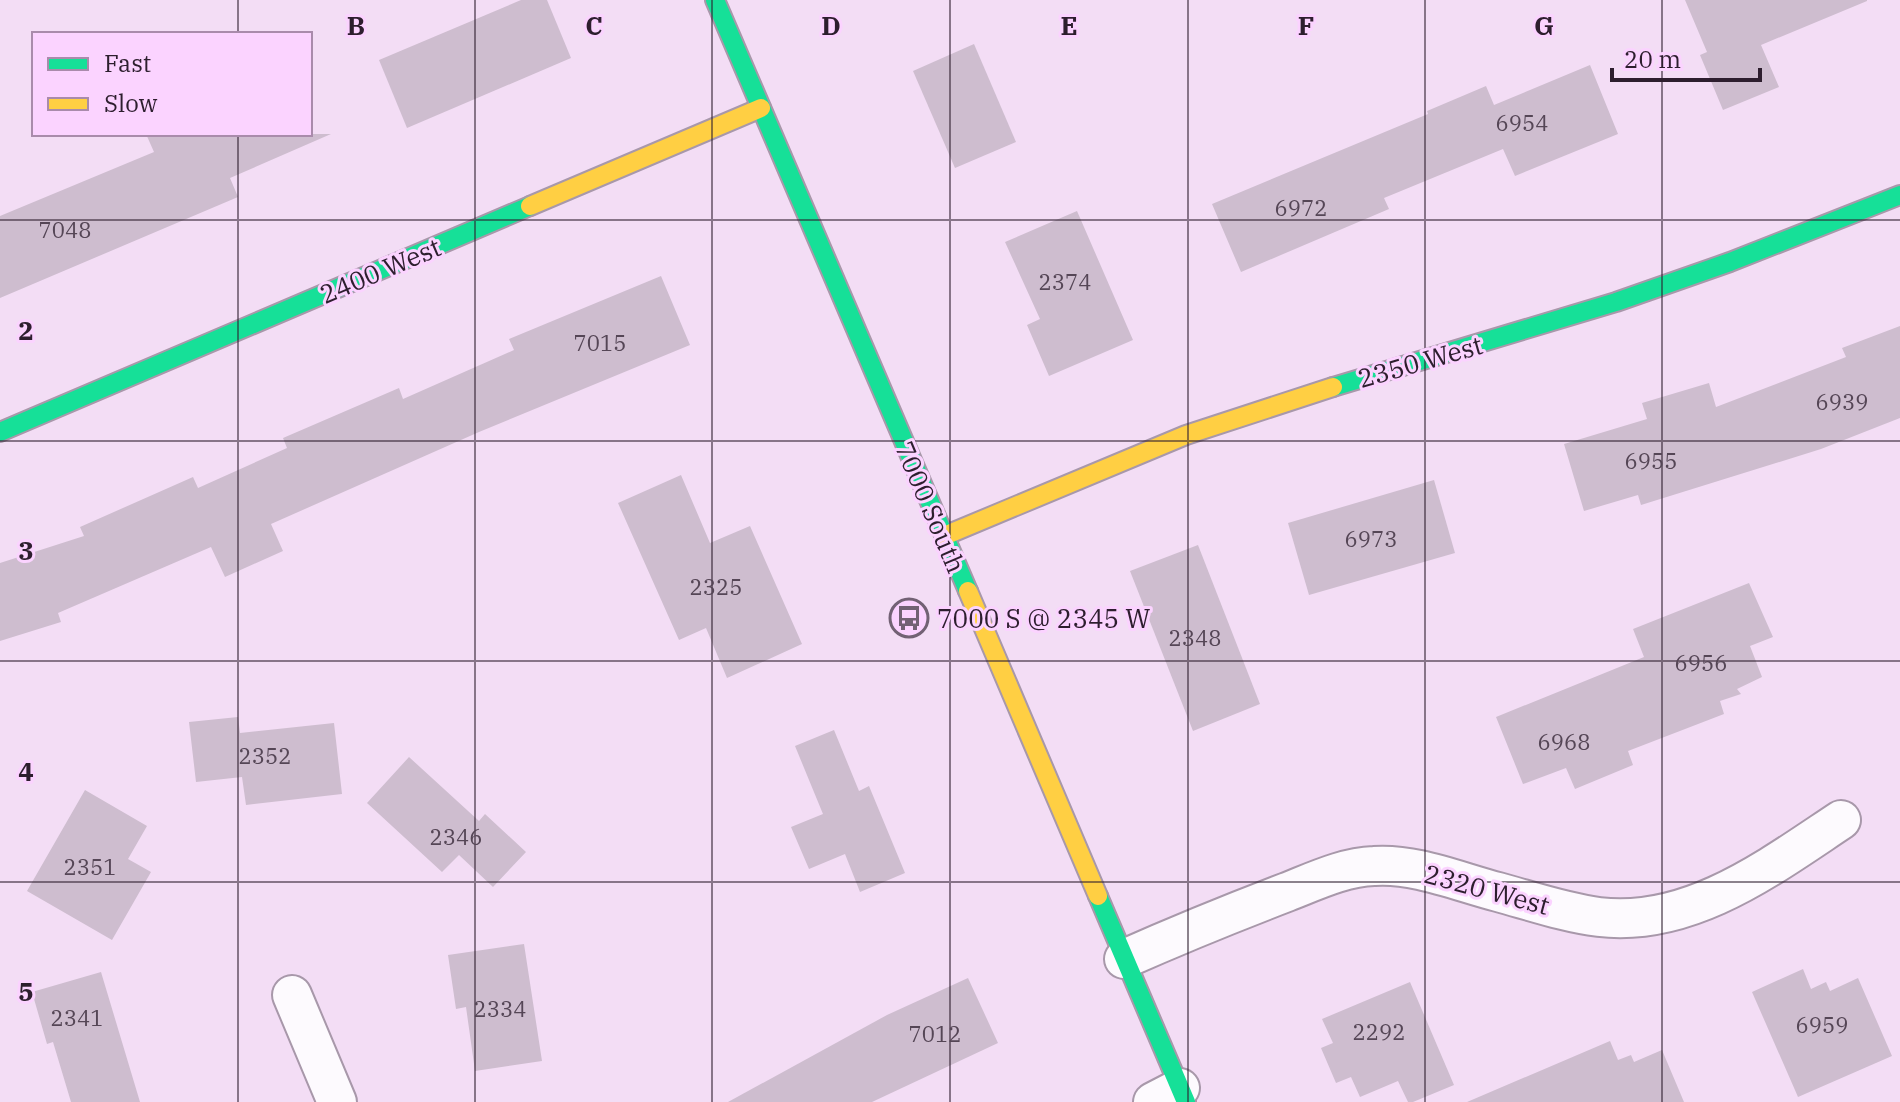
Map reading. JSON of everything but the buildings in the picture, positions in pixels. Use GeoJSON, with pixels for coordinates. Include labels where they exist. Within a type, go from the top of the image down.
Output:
{"type":"FeatureCollection","features":[{"type":"Feature","properties":{"kind":"street","name":"7000 South"},"geometry":{"type":"LineString","coordinates":[[715,0],[1124,959],[1173,1097]]}},
{"type":"Feature","properties":{"kind":"street","name":"2400 West"},"geometry":{"type":"LineString","coordinates":[[0,432],[761,108]]}},
{"type":"Feature","properties":{"kind":"street","name":"2350 West"},"geometry":{"type":"LineString","coordinates":[[944,536],[1186,435],[1271,405],[1616,302],[1730,262],[1900,195]]}},
{"type":"Feature","properties":{"kind":"street","name":"2320 West"},"geometry":{"type":"LineString","coordinates":[[1124,959],[1342,871],[1375,866],[1408,868],[1598,917],[1635,918],[1666,913],[1699,902],[1758,874],[1841,820]]}},
{"type":"Feature","properties":{"kind":"street"},"geometry":{"type":"LineString","coordinates":[[292,995],[337,1102]]}},
{"type":"Feature","properties":{"kind":"traffic: fast"},"geometry":{"type":"LineString","coordinates":[[715,0],[968,591]]}},
{"type":"Feature","properties":{"kind":"traffic: fast"},"geometry":{"type":"LineString","coordinates":[[1333,387],[1616,302],[1730,262],[1900,195]]}},
{"type":"Feature","properties":{"kind":"traffic: fast"},"geometry":{"type":"LineString","coordinates":[[0,432],[530,206]]}},
{"type":"Feature","properties":{"kind":"traffic: fast"},"geometry":{"type":"LineString","coordinates":[[1098,896],[1186,1102]]}},
{"type":"Feature","properties":{"kind":"traffic: slow"},"geometry":{"type":"LineString","coordinates":[[530,206],[761,108]]}},
{"type":"Feature","properties":{"kind":"traffic: slow"},"geometry":{"type":"LineString","coordinates":[[944,536],[1186,435],[1333,387]]}},
{"type":"Feature","properties":{"kind":"traffic: slow"},"geometry":{"type":"LineString","coordinates":[[968,591],[1098,896]]}},
{"type":"Feature","properties":{"kind":"place","name":"7000 S @ 2345 W"},"geometry":{"type":"Point","coordinates":[909,618]}}]}
